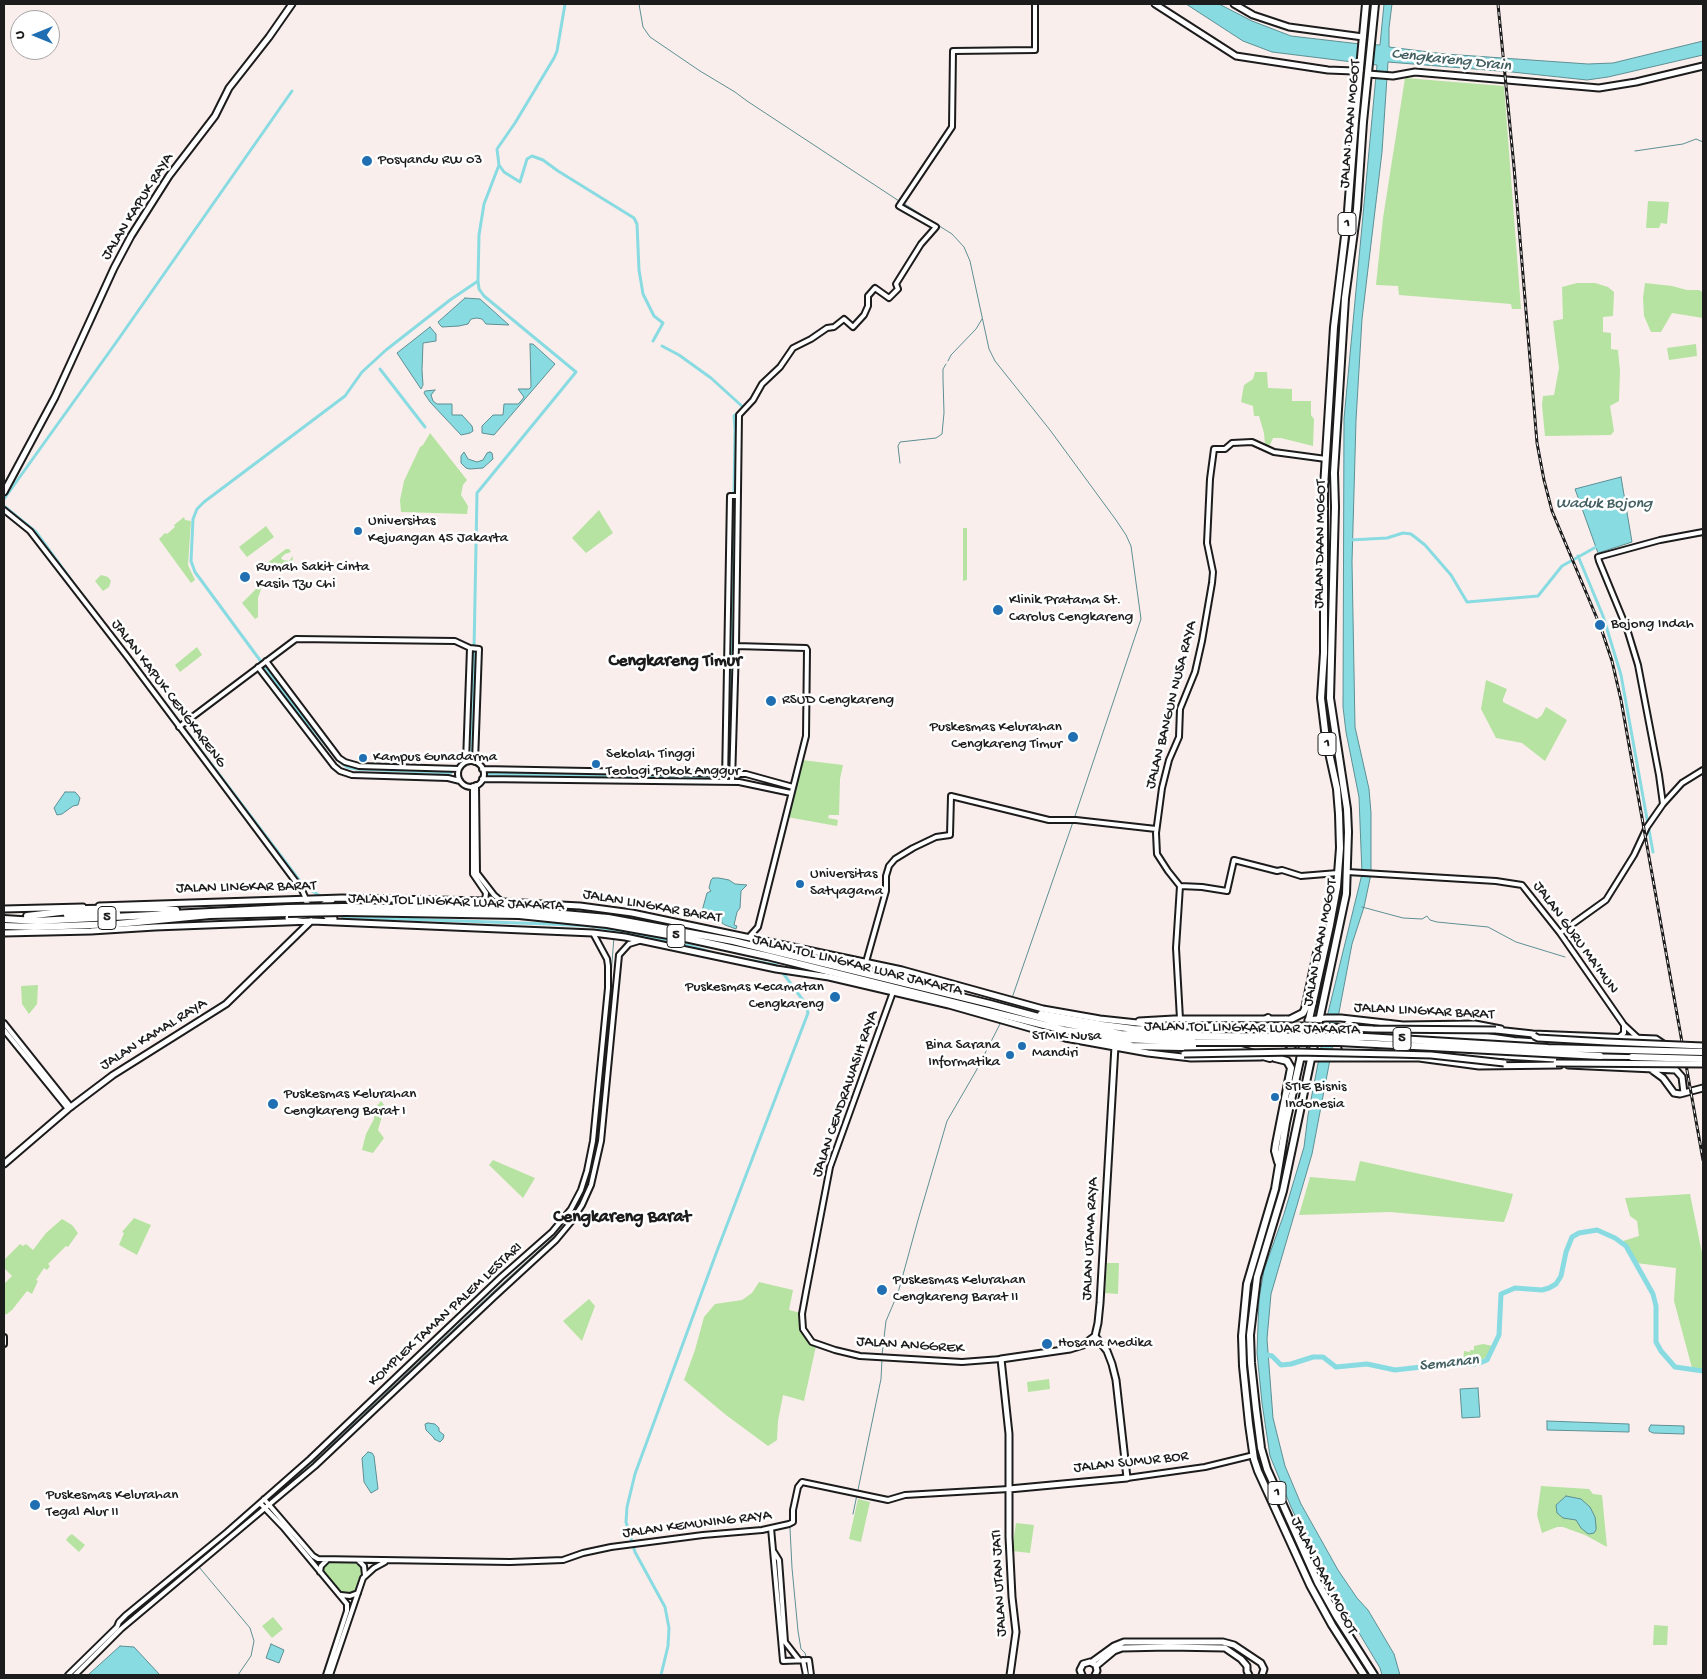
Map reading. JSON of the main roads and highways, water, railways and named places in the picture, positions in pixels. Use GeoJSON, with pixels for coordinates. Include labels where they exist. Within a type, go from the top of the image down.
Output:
{"type":"FeatureCollection","features":[{"type":"Feature","properties":{"kind":"highway","name":"JALAN DAAN MOGOT"},"geometry":{"type":"LineString","coordinates":[[1364,1675],[1332,1625],[1293,1548],[1258,1471],[1254,1456],[1242,1361],[1243,1312],[1247,1284],[1265,1225],[1279,1166],[1330,925],[1338,873],[1340,832],[1337,789],[1326,739],[1321,698],[1324,653],[1326,459],[1334,327],[1348,220],[1358,71],[1366,4]]}},
{"type":"Feature","properties":{"kind":"highway","name":"JALAN DAAN MOGOT"},"geometry":{"type":"LineString","coordinates":[[1374,1675],[1327,1600],[1275,1488],[1263,1456],[1250,1360],[1251,1319],[1257,1277],[1283,1191],[1314,1057],[1319,1019],[1344,908],[1347,872],[1347,808],[1330,698],[1334,563],[1334,473],[1344,317],[1357,209],[1375,4]]}},
{"type":"Feature","properties":{"kind":"highway"},"geometry":{"type":"LineString","coordinates":[[1325,553],[1329,555],[1334,553]]}},
{"type":"Feature","properties":{"kind":"highway"},"geometry":{"type":"LineString","coordinates":[[1324,563],[1329,560],[1334,563]]}},
{"type":"Feature","properties":{"kind":"highway"},"geometry":{"type":"LineString","coordinates":[[27,916],[85,909],[154,908],[187,912]]}},
{"type":"Feature","properties":{"kind":"highway","name":"JALAN TOL LINGKAR LUAR JAKARTA"},"geometry":{"type":"LineString","coordinates":[[4,917],[36,920],[187,912],[345,909],[519,915],[607,924],[685,938],[1064,1030],[1122,1040],[1366,1037],[1518,1046],[1703,1052]]}},
{"type":"Feature","properties":{"kind":"highway"},"geometry":{"type":"LineString","coordinates":[[4,917],[109,913],[157,915]]}},
{"type":"Feature","properties":{"kind":"highway","name":"JALAN TOL LINGKAR LUAR JAKARTA"},"geometry":{"type":"LineString","coordinates":[[4,926],[35,927],[117,924],[210,913]]}},
{"type":"Feature","properties":{"kind":"highway"},"geometry":{"type":"LineString","coordinates":[[1289,1019],[1303,1013],[1305,1009],[1316,959],[1330,925]]}},
{"type":"Feature","properties":{"kind":"highway"},"geometry":{"type":"LineString","coordinates":[[1316,959],[1320,968]]}},
{"type":"Feature","properties":{"kind":"highway"},"geometry":{"type":"LineString","coordinates":[[1028,1015],[1032,1012],[1103,1026],[1175,1031],[1242,1029],[1253,1027],[1268,1018]]}},
{"type":"Feature","properties":{"kind":"highway","name":"JALAN TOL LINGKAR LUAR JAKARTA"},"geometry":{"type":"LineString","coordinates":[[1012,1017],[1028,1015],[1121,1034],[1196,1039],[1338,1042],[1600,1056],[1703,1059]]}},
{"type":"Feature","properties":{"kind":"highway"},"geometry":{"type":"LineString","coordinates":[[1389,1024],[1407,1033],[1487,1037],[1514,1041],[1598,1047],[1608,1050]]}},
{"type":"Feature","properties":{"kind":"highway"},"geometry":{"type":"LineString","coordinates":[[1064,1030],[1078,1036],[1109,1043],[1180,1048],[1233,1048],[1287,1061],[1291,1068],[1276,1144],[1276,1157],[1279,1166]]}},
{"type":"Feature","properties":{"kind":"highway"},"geometry":{"type":"LineString","coordinates":[[1343,1040],[1347,1046],[1354,1050],[1398,1049],[1564,1059],[1597,1059],[1600,1056]]}},
{"type":"Feature","properties":{"kind":"highway"},"geometry":{"type":"LineString","coordinates":[[1377,1057],[1387,1050]]}},
{"type":"Feature","properties":{"kind":"highway"},"geometry":{"type":"LineString","coordinates":[[1242,1361],[1250,1360]]}},
{"type":"Feature","properties":{"kind":"highway"},"geometry":{"type":"LineString","coordinates":[[1293,1548],[1297,1548],[1300,1544]]}},
{"type":"Feature","properties":{"kind":"highway"},"geometry":{"type":"LineString","coordinates":[[1297,1556],[1299,1553],[1304,1554]]}},
{"type":"Feature","properties":{"kind":"main road","name":"JALAN KAPUK RAYA"},"geometry":{"type":"LineString","coordinates":[[4,492],[55,397],[114,268],[131,236],[170,176],[215,116],[229,88],[292,4]]}},
{"type":"Feature","properties":{"kind":"main road"},"geometry":{"type":"LineString","coordinates":[[1155,4],[1236,56],[1328,70],[1358,71]]}},
{"type":"Feature","properties":{"kind":"main road"},"geometry":{"type":"LineString","coordinates":[[1234,4],[1253,15],[1289,27],[1362,40]]}},
{"type":"Feature","properties":{"kind":"main road"},"geometry":{"type":"LineString","coordinates":[[1370,73],[1390,76],[1414,72],[1599,88],[1636,82],[1703,66]]}},
{"type":"Feature","properties":{"kind":"main road"},"geometry":{"type":"LineString","coordinates":[[254,923],[262,920],[295,918],[305,915],[308,907],[306,899]]}},
{"type":"Feature","properties":{"kind":"main road","name":"JALAN LINGKAR BARAT"},"geometry":{"type":"LineString","coordinates":[[4,909],[306,899],[485,901],[580,906],[613,910],[866,962],[931,977],[1007,1000],[1100,1019],[1165,1026],[1304,1026],[1373,1029],[1496,1030],[1534,1035],[1656,1039],[1665,1046],[1675,1070],[1682,1077],[1684,1093]]}},
{"type":"Feature","properties":{"kind":"main road"},"geometry":{"type":"LineString","coordinates":[[337,899],[324,906],[323,912],[327,918],[377,925]]}},
{"type":"Feature","properties":{"kind":"main road"},"geometry":{"type":"LineString","coordinates":[[295,900],[303,908],[301,914],[295,918]]}},
{"type":"Feature","properties":{"kind":"main road"},"geometry":{"type":"LineString","coordinates":[[4,933],[312,921],[593,933],[640,940],[695,953],[829,977],[999,1013]]}},
{"type":"Feature","properties":{"kind":"main road","name":"JALAN KAMAL RAYA"},"geometry":{"type":"LineString","coordinates":[[4,1164],[70,1108],[113,1075],[226,1004],[312,921]]}},
{"type":"Feature","properties":{"kind":"main road"},"geometry":{"type":"LineString","coordinates":[[1012,1017],[1065,1038],[1130,1050],[1192,1058],[1273,1058],[1291,1048],[1294,1040],[1294,1028],[1289,1019]]}},
{"type":"Feature","properties":{"kind":"main road","name":"JALAN LINGKAR BARAT"},"geometry":{"type":"LineString","coordinates":[[1309,1020],[1341,1018],[1389,1024],[1475,1024],[1492,1026],[1509,1032]]}},
{"type":"Feature","properties":{"kind":"main road","name":"JALAN LINGKAR BARAT"},"geometry":{"type":"LineString","coordinates":[[1136,1022],[1180,1019],[1289,1019]]}},
{"type":"Feature","properties":{"kind":"main road"},"geometry":{"type":"LineString","coordinates":[[1348,1057],[1343,1040],[1350,1020]]}},
{"type":"Feature","properties":{"kind":"main road","name":"JALAN LINGKAR BARAT"},"geometry":{"type":"LineString","coordinates":[[1534,1035],[1538,1038],[1703,1046]]}},
{"type":"Feature","properties":{"kind":"main road","name":"JALAN UTAMA RAYA"},"geometry":{"type":"LineString","coordinates":[[1095,1336],[1100,1303],[1115,1046]]}},
{"type":"Feature","properties":{"kind":"main road"},"geometry":{"type":"LineString","coordinates":[[1130,1050],[1184,1054],[1296,1052],[1431,1055],[1507,1064],[1675,1070]]}},
{"type":"Feature","properties":{"kind":"main road"},"geometry":{"type":"LineString","coordinates":[[1654,1070],[1665,1065],[1668,1055]]}},
{"type":"Feature","properties":{"kind":"main road"},"geometry":{"type":"LineString","coordinates":[[1301,1058],[1377,1057],[1435,1059],[1479,1066],[1507,1064]]}},
{"type":"Feature","properties":{"kind":"main road"},"geometry":{"type":"LineString","coordinates":[[1548,1065],[1556,1063],[1703,1064]]}},
{"type":"Feature","properties":{"kind":"main road"},"geometry":{"type":"LineString","coordinates":[[1654,1070],[1674,1093],[1684,1093],[1703,1088]]}},
{"type":"Feature","properties":{"kind":"main road","name":"JALAN UTAN JATI"},"geometry":{"type":"LineString","coordinates":[[1010,1675],[1016,1632],[1010,1570],[1008,1418],[1002,1359],[1070,1349],[1083,1345],[1095,1336]]}},
{"type":"Feature","properties":{"kind":"main road","name":"JALAN SUMUR BOR"},"geometry":{"type":"LineString","coordinates":[[1009,1490],[1127,1478],[1116,1380],[1107,1351],[1095,1336]]}},
{"type":"Feature","properties":{"kind":"main road"},"geometry":{"type":"LineString","coordinates":[[1094,1664],[1114,1646],[1122,1642],[1227,1642],[1263,1666],[1263,1673],[1270,1675]]}},
{"type":"Feature","properties":{"kind":"main road"},"geometry":{"type":"LineString","coordinates":[[1080,1674],[1083,1664],[1087,1662],[1094,1664],[1122,1648],[1169,1646],[1225,1648],[1248,1666]]}},
{"type":"Feature","properties":{"kind":"main road"},"geometry":{"type":"LineString","coordinates":[[1249,1675],[1247,1671],[1248,1666],[1251,1662],[1256,1661]]}},
{"type":"Feature","properties":{"kind":"main road"},"geometry":{"type":"LineString","coordinates":[[1094,1664],[1097,1671],[1095,1675]]}},
{"type":"Feature","properties":{"kind":"main road"},"geometry":{"type":"LineString","coordinates":[[1364,1675],[1368,1664]]}},
{"type":"Feature","properties":{"kind":"water","name":"Cengkareng Drain"},"geometry":{"type":"Polygon","coordinates":[[[1186,4],[1219,4],[1252,21],[1291,36],[1380,45],[1384,4],[1392,4],[1389,47],[1445,54],[1588,64],[1613,63],[1703,41],[1703,55],[1587,80],[1388,62],[1382,152],[1362,319],[1356,420],[1352,562],[1355,727],[1369,789],[1371,874],[1364,907],[1352,944],[1312,1154],[1271,1294],[1267,1339],[1273,1418],[1285,1466],[1301,1504],[1338,1570],[1357,1598],[1368,1610],[1394,1654],[1400,1675],[1382,1675],[1380,1668],[1315,1559],[1291,1507],[1270,1456],[1257,1353],[1259,1299],[1264,1270],[1284,1214],[1304,1147],[1308,1115],[1327,1017],[1362,874],[1359,797],[1343,707],[1344,419],[1377,65],[1272,52],[1243,41],[1186,4]]]}},
{"type":"Feature","properties":{"kind":"water"},"geometry":{"type":"Polygon","coordinates":[[[465,298],[480,299],[509,325],[486,324],[482,319],[477,318],[471,319],[468,324],[442,327],[438,322],[465,298]]]}},
{"type":"Feature","properties":{"kind":"water"},"geometry":{"type":"Polygon","coordinates":[[[430,327],[436,334],[436,341],[423,343],[423,385],[421,389],[397,353],[430,327]]]}},
{"type":"Feature","properties":{"kind":"water"},"geometry":{"type":"Polygon","coordinates":[[[530,344],[533,344],[555,364],[494,435],[482,433],[482,426],[493,415],[503,415],[504,404],[518,404],[521,401],[524,397],[518,389],[529,389],[531,387],[530,344]]]}},
{"type":"Feature","properties":{"kind":"water"},"geometry":{"type":"Polygon","coordinates":[[[435,390],[431,395],[433,401],[437,404],[452,404],[452,415],[462,415],[472,426],[473,431],[461,435],[430,402],[424,393],[425,391],[435,390]]]}},
{"type":"Feature","properties":{"kind":"water"},"geometry":{"type":"Polygon","coordinates":[[[464,452],[468,459],[477,462],[483,460],[487,453],[490,452],[493,459],[483,468],[470,469],[461,463],[461,456],[464,452]]]}},
{"type":"Feature","properties":{"kind":"water","name":"Waduk Bojong"},"geometry":{"type":"Polygon","coordinates":[[[1621,477],[1632,542],[1598,553],[1575,489],[1621,477]]]}},
{"type":"Feature","properties":{"kind":"water"},"geometry":{"type":"Polygon","coordinates":[[[65,792],[75,792],[80,798],[78,805],[57,815],[54,808],[65,792]]]}},
{"type":"Feature","properties":{"kind":"water"},"geometry":{"type":"Polygon","coordinates":[[[713,878],[747,885],[741,891],[740,908],[734,925],[737,926],[736,929],[722,923],[721,915],[702,911],[707,893],[711,891],[709,888],[713,878]]]}},
{"type":"Feature","properties":{"kind":"water"},"geometry":{"type":"Polygon","coordinates":[[[1478,1388],[1480,1417],[1462,1418],[1460,1389],[1478,1388]]]}},
{"type":"Feature","properties":{"kind":"water"},"geometry":{"type":"Polygon","coordinates":[[[1547,1421],[1629,1424],[1629,1432],[1547,1430],[1547,1421]]]}},
{"type":"Feature","properties":{"kind":"water"},"geometry":{"type":"Polygon","coordinates":[[[425,1424],[435,1424],[444,1435],[440,1442],[434,1439],[426,1430],[425,1424]]]}},
{"type":"Feature","properties":{"kind":"water"},"geometry":{"type":"Polygon","coordinates":[[[1651,1425],[1684,1426],[1684,1434],[1653,1433],[1649,1431],[1651,1425]]]}},
{"type":"Feature","properties":{"kind":"water"},"geometry":{"type":"Polygon","coordinates":[[[368,1452],[374,1456],[378,1489],[371,1493],[364,1482],[362,1458],[368,1452]]]}},
{"type":"Feature","properties":{"kind":"water"},"geometry":{"type":"Polygon","coordinates":[[[1566,1496],[1581,1499],[1590,1507],[1595,1517],[1596,1530],[1594,1533],[1587,1533],[1576,1520],[1563,1518],[1557,1513],[1556,1505],[1566,1496]]]}},
{"type":"Feature","properties":{"kind":"water"},"geometry":{"type":"Polygon","coordinates":[[[271,1644],[284,1650],[279,1663],[266,1658],[271,1644]]]}},
{"type":"Feature","properties":{"kind":"water"},"geometry":{"type":"Polygon","coordinates":[[[120,1646],[134,1647],[160,1675],[88,1675],[120,1646]]]}},
{"type":"Feature","properties":{"kind":"waterway"},"geometry":{"type":"LineString","coordinates":[[451,773],[356,769],[347,767],[339,761],[293,705],[195,572],[191,561],[193,519],[197,509],[204,502],[345,396],[362,372],[386,350],[450,300],[478,281],[479,235],[484,204],[499,165],[497,149],[554,58],[557,51],[565,4]]}},
{"type":"Feature","properties":{"kind":"waterway"},"geometry":{"type":"LineString","coordinates":[[639,4],[643,27],[650,37],[899,201]]}},
{"type":"Feature","properties":{"kind":"waterway"},"geometry":{"type":"LineString","coordinates":[[4,499],[292,91]]}},
{"type":"Feature","properties":{"kind":"waterway"},"geometry":{"type":"LineString","coordinates":[[1635,151],[1683,144],[1696,139],[1703,142]]}},
{"type":"Feature","properties":{"kind":"waterway"},"geometry":{"type":"LineString","coordinates":[[499,165],[504,172],[520,182],[527,159],[532,156],[543,160],[634,218],[637,224],[639,270],[643,294],[654,316],[663,323],[653,341]]}},
{"type":"Feature","properties":{"kind":"waterway"},"geometry":{"type":"LineString","coordinates":[[903,203],[952,234],[964,247],[970,261],[989,349],[995,361],[1050,430],[1116,520],[1131,546],[1141,619],[1074,819]]}},
{"type":"Feature","properties":{"kind":"waterway"},"geometry":{"type":"LineString","coordinates":[[472,755],[477,493],[576,372],[484,296],[479,289],[478,281]]}},
{"type":"Feature","properties":{"kind":"waterway"},"geometry":{"type":"LineString","coordinates":[[948,361],[951,355],[976,329],[982,319]]}},
{"type":"Feature","properties":{"kind":"waterway"},"geometry":{"type":"LineString","coordinates":[[662,346],[679,355],[711,378],[744,408],[734,416],[730,766]]}},
{"type":"Feature","properties":{"kind":"waterway"},"geometry":{"type":"LineString","coordinates":[[900,463],[898,446],[900,442],[936,438],[942,434],[944,413],[943,369],[946,364]]}},
{"type":"Feature","properties":{"kind":"waterway"},"geometry":{"type":"LineString","coordinates":[[380,369],[425,427]]}},
{"type":"Feature","properties":{"kind":"waterway"},"geometry":{"type":"LineString","coordinates":[[4,506],[36,532],[85,599]]}},
{"type":"Feature","properties":{"kind":"waterway"},"geometry":{"type":"LineString","coordinates":[[1350,540],[1387,538],[1403,533],[1411,534],[1425,545],[1451,575],[1467,602],[1538,596],[1562,566],[1596,547]]}},
{"type":"Feature","properties":{"kind":"waterway"},"geometry":{"type":"LineString","coordinates":[[1578,556],[1603,616],[1621,675],[1653,852]]}},
{"type":"Feature","properties":{"kind":"waterway"},"geometry":{"type":"LineString","coordinates":[[133,661],[303,885],[320,896],[328,896]]}},
{"type":"Feature","properties":{"kind":"waterway"},"geometry":{"type":"LineString","coordinates":[[487,774],[721,778]]}},
{"type":"Feature","properties":{"kind":"waterway"},"geometry":{"type":"LineString","coordinates":[[1012,998],[1073,822]]}},
{"type":"Feature","properties":{"kind":"waterway"},"geometry":{"type":"LineString","coordinates":[[339,897],[343,917],[590,926],[681,943],[720,955],[777,965],[805,1003],[808,1013],[717,1251],[635,1474],[627,1507],[626,1522],[635,1552],[665,1607],[669,1628],[668,1646],[661,1675]]}},
{"type":"Feature","properties":{"kind":"waterway"},"geometry":{"type":"LineString","coordinates":[[1362,907],[1403,918],[1422,919],[1427,916],[1430,920],[1437,922],[1488,927],[1516,942],[1565,957]]}},
{"type":"Feature","properties":{"kind":"waterway"},"geometry":{"type":"LineString","coordinates":[[268,1500],[316,1459],[559,1232],[581,1203],[590,1178],[598,1142],[614,937]]}},
{"type":"Feature","properties":{"kind":"waterway"},"geometry":{"type":"LineString","coordinates":[[882,1355],[886,1321],[898,1293],[947,1121],[976,1071],[1001,1022]]}},
{"type":"Feature","properties":{"kind":"waterway","name":"Semanan"},"geometry":{"type":"LineString","coordinates":[[1263,1354],[1272,1356],[1281,1365],[1313,1357],[1323,1357],[1336,1367],[1367,1364],[1395,1370],[1482,1362],[1487,1360],[1499,1335],[1501,1294],[1515,1288],[1542,1290],[1556,1284],[1561,1276],[1566,1252],[1572,1237],[1579,1233],[1597,1230],[1615,1238],[1626,1246],[1653,1294],[1656,1306],[1656,1342],[1661,1351],[1675,1367],[1703,1371]]}},
{"type":"Feature","properties":{"kind":"waterway"},"geometry":{"type":"LineString","coordinates":[[853,1514],[881,1379],[882,1359]]}},
{"type":"Feature","properties":{"kind":"waterway"},"geometry":{"type":"LineString","coordinates":[[197,1563],[195,1562],[265,1503]]}},
{"type":"Feature","properties":{"kind":"waterway"},"geometry":{"type":"LineString","coordinates":[[790,1528],[798,1631],[801,1649],[805,1653],[807,1660]]}},
{"type":"Feature","properties":{"kind":"waterway"},"geometry":{"type":"LineString","coordinates":[[199,1567],[250,1628],[254,1641],[251,1656],[238,1675]]}},
{"type":"Feature","properties":{"kind":"waterway"},"geometry":{"type":"LineString","coordinates":[[808,1669],[808,1675]]}},
{"type":"Feature","properties":{"kind":"railway"},"geometry":{"type":"LineString","coordinates":[[1498,4],[1514,167],[1537,443],[1552,511],[1601,628],[1612,661],[1621,700],[1703,1160]]}},
{"type":"Feature","properties":{"kind":"place","name":"Posyandu RW 03"},"geometry":{"type":"Point","coordinates":[367,161]}},
{"type":"Feature","properties":{"kind":"place","name":"Universitas Kejuangan 45 Jakarta"},"geometry":{"type":"Point","coordinates":[358,531]}},
{"type":"Feature","properties":{"kind":"place","name":"Rumah Sakit Cinta Kasih Tzu Chi"},"geometry":{"type":"Point","coordinates":[245,577]}},
{"type":"Feature","properties":{"kind":"place","name":"Klinik Pratama St. Carolus Cengkareng"},"geometry":{"type":"Point","coordinates":[998,610]}},
{"type":"Feature","properties":{"kind":"place","name":"Bojong Indah"},"geometry":{"type":"Point","coordinates":[1600,625]}},
{"type":"Feature","properties":{"kind":"place","name":"RSUD Cengkareng"},"geometry":{"type":"Point","coordinates":[771,701]}},
{"type":"Feature","properties":{"kind":"place","name":"Puskesmas Kelurahan Cengkareng Timur"},"geometry":{"type":"Point","coordinates":[1073,737]}},
{"type":"Feature","properties":{"kind":"place","name":"Kampus Gunadarma"},"geometry":{"type":"Point","coordinates":[363,758]}},
{"type":"Feature","properties":{"kind":"place","name":"Sekolah Tinggi Teologi Pokok Anggur"},"geometry":{"type":"Point","coordinates":[596,764]}},
{"type":"Feature","properties":{"kind":"place","name":"Universitas Satyagama"},"geometry":{"type":"Point","coordinates":[800,884]}},
{"type":"Feature","properties":{"kind":"place","name":"Puskesmas Kecamatan Cengkareng"},"geometry":{"type":"Point","coordinates":[835,997]}},
{"type":"Feature","properties":{"kind":"place","name":"STMIK Nusa Mandiri"},"geometry":{"type":"Point","coordinates":[1022,1046]}},
{"type":"Feature","properties":{"kind":"place","name":"Bina Sarana Informatika"},"geometry":{"type":"Point","coordinates":[1010,1055]}},
{"type":"Feature","properties":{"kind":"place","name":"STIE Bisnis Indonesia"},"geometry":{"type":"Point","coordinates":[1275,1097]}},
{"type":"Feature","properties":{"kind":"place","name":"Puskesmas Kelurahan Cengkareng Barat I"},"geometry":{"type":"Point","coordinates":[273,1104]}},
{"type":"Feature","properties":{"kind":"place","name":"Puskesmas Kelurahan Cengkareng Barat II"},"geometry":{"type":"Point","coordinates":[882,1290]}},
{"type":"Feature","properties":{"kind":"place","name":"Hosana Medika"},"geometry":{"type":"Point","coordinates":[1047,1344]}},
{"type":"Feature","properties":{"kind":"place","name":"Puskesmas Kelurahan Tegal Alur II"},"geometry":{"type":"Point","coordinates":[35,1505]}},
{"type":"Feature","properties":{"kind":"district","name":"Cengkareng Timur"},"geometry":{"type":"Point","coordinates":[675,662]}},
{"type":"Feature","properties":{"kind":"district","name":"Cengkareng Barat"},"geometry":{"type":"Point","coordinates":[622,1218]}}]}
